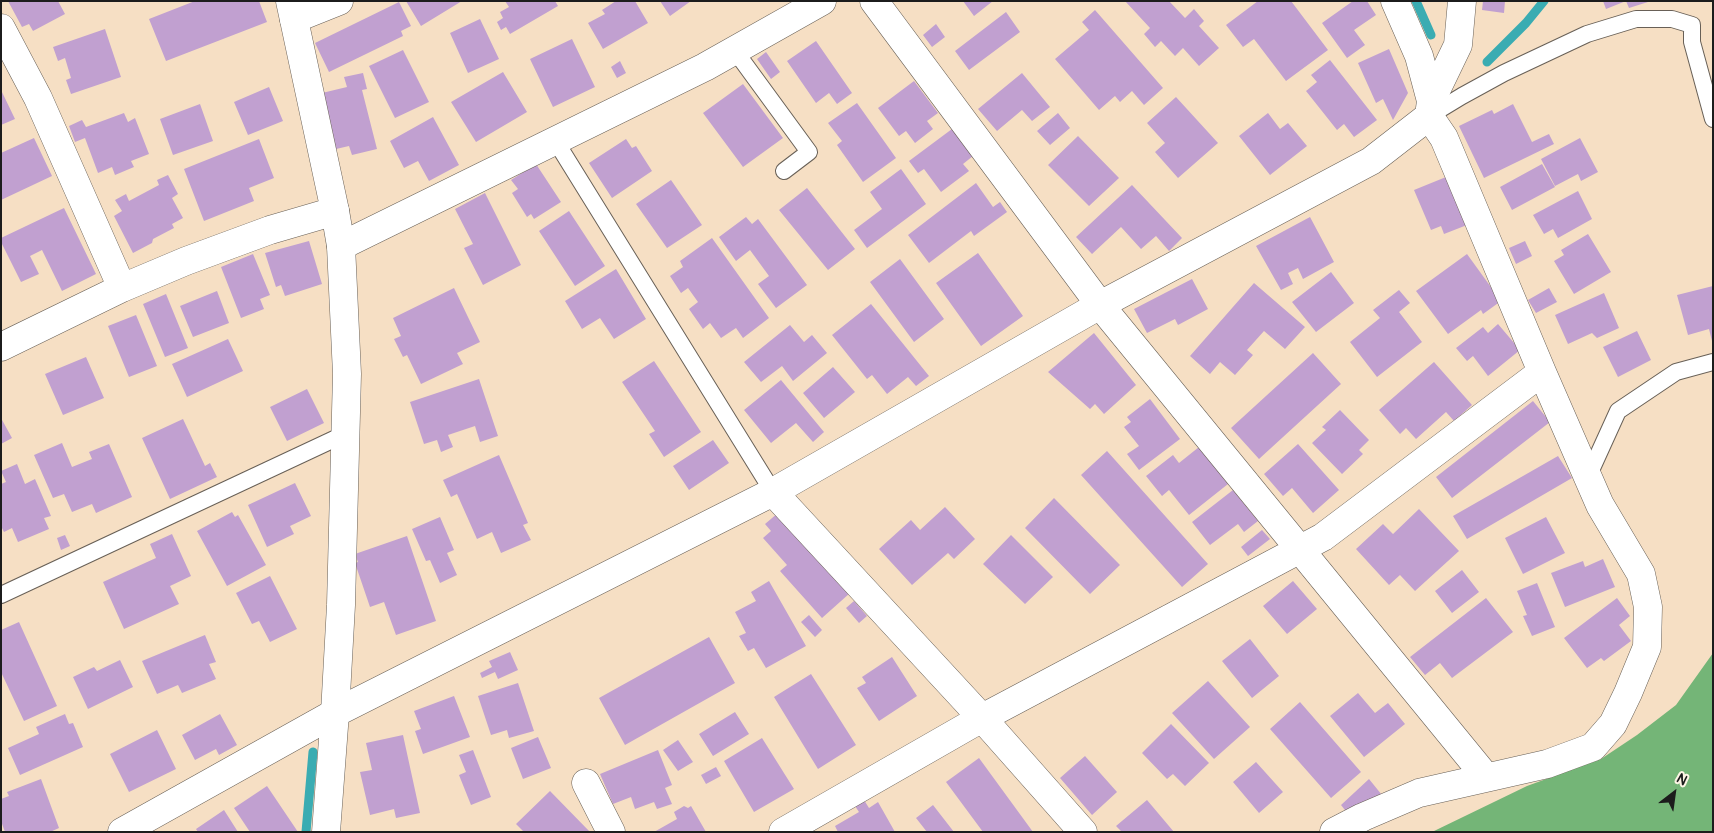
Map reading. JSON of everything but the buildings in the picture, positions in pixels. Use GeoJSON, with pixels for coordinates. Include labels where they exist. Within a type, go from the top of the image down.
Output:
{"type":"FeatureCollection","features":[{"type":"Feature","properties":{"kind":"street"},"geometry":{"type":"LineString","coordinates":[[326,832],[341,605],[347,374],[341,246],[292,10],[339,1]]}},
{"type":"Feature","properties":{"kind":"street"},"geometry":{"type":"LineString","coordinates":[[341,246],[705,67],[822,1]]}},
{"type":"Feature","properties":{"kind":"street"},"geometry":{"type":"LineString","coordinates":[[874,1],[1100,305],[1486,777]]}},
{"type":"Feature","properties":{"kind":"street"},"geometry":{"type":"LineString","coordinates":[[1334,832],[1419,792],[1547,764],[1593,747],[1613,724],[1647,647],[1648,607],[1641,574],[1600,506],[1542,372],[1430,108],[1419,56],[1395,1]]}},
{"type":"Feature","properties":{"kind":"street"},"geometry":{"type":"LineString","coordinates":[[122,832],[335,713],[773,492],[1100,305],[1371,161],[1430,108],[1458,45],[1462,1]]}},
{"type":"Feature","properties":{"kind":"street"},"geometry":{"type":"LineString","coordinates":[[1,28],[38,98],[122,288]]}},
{"type":"Feature","properties":{"kind":"street"},"geometry":{"type":"LineString","coordinates":[[1,347],[122,288],[186,261],[270,230],[335,211]]}},
{"type":"Feature","properties":{"kind":"street"},"geometry":{"type":"LineString","coordinates":[[783,832],[982,718],[1323,537],[1542,372]]}},
{"type":"Feature","properties":{"kind":"street"},"geometry":{"type":"LineString","coordinates":[[773,492],[982,718],[1083,832]]}},
{"type":"Feature","properties":{"kind":"street"},"geometry":{"type":"LineString","coordinates":[[586,783],[610,832]]}},
{"type":"Feature","properties":{"kind":"lane"},"geometry":{"type":"LineString","coordinates":[[1430,108],[1462,96],[1504,73],[1587,34],[1636,19],[1672,20],[1692,25],[1692,42],[1713,119]]}},
{"type":"Feature","properties":{"kind":"lane"},"geometry":{"type":"LineString","coordinates":[[736,49],[741,59],[809,152],[784,171]]}},
{"type":"Feature","properties":{"kind":"lane"},"geometry":{"type":"LineString","coordinates":[[555,140],[773,492]]}},
{"type":"Feature","properties":{"kind":"lane"},"geometry":{"type":"LineString","coordinates":[[1586,472],[1594,466],[1618,411],[1676,372],[1713,362]]}},
{"type":"Feature","properties":{"kind":"lane"},"geometry":{"type":"LineString","coordinates":[[1,595],[345,434]]}},
{"type":"Feature","properties":{"kind":"green space"},"geometry":{"type":"Polygon","coordinates":[[[1713,653],[1713,832],[1432,832],[1527,786],[1601,759],[1637,735],[1676,705],[1713,653]]]}},
{"type":"Feature","properties":{"kind":"waterway"},"geometry":{"type":"LineString","coordinates":[[1416,1],[1431,35]]}},
{"type":"Feature","properties":{"kind":"waterway"},"geometry":{"type":"LineString","coordinates":[[1487,62],[1526,23],[1544,1]]}},
{"type":"Feature","properties":{"kind":"waterway"},"geometry":{"type":"LineString","coordinates":[[306,832],[313,752]]}}]}
